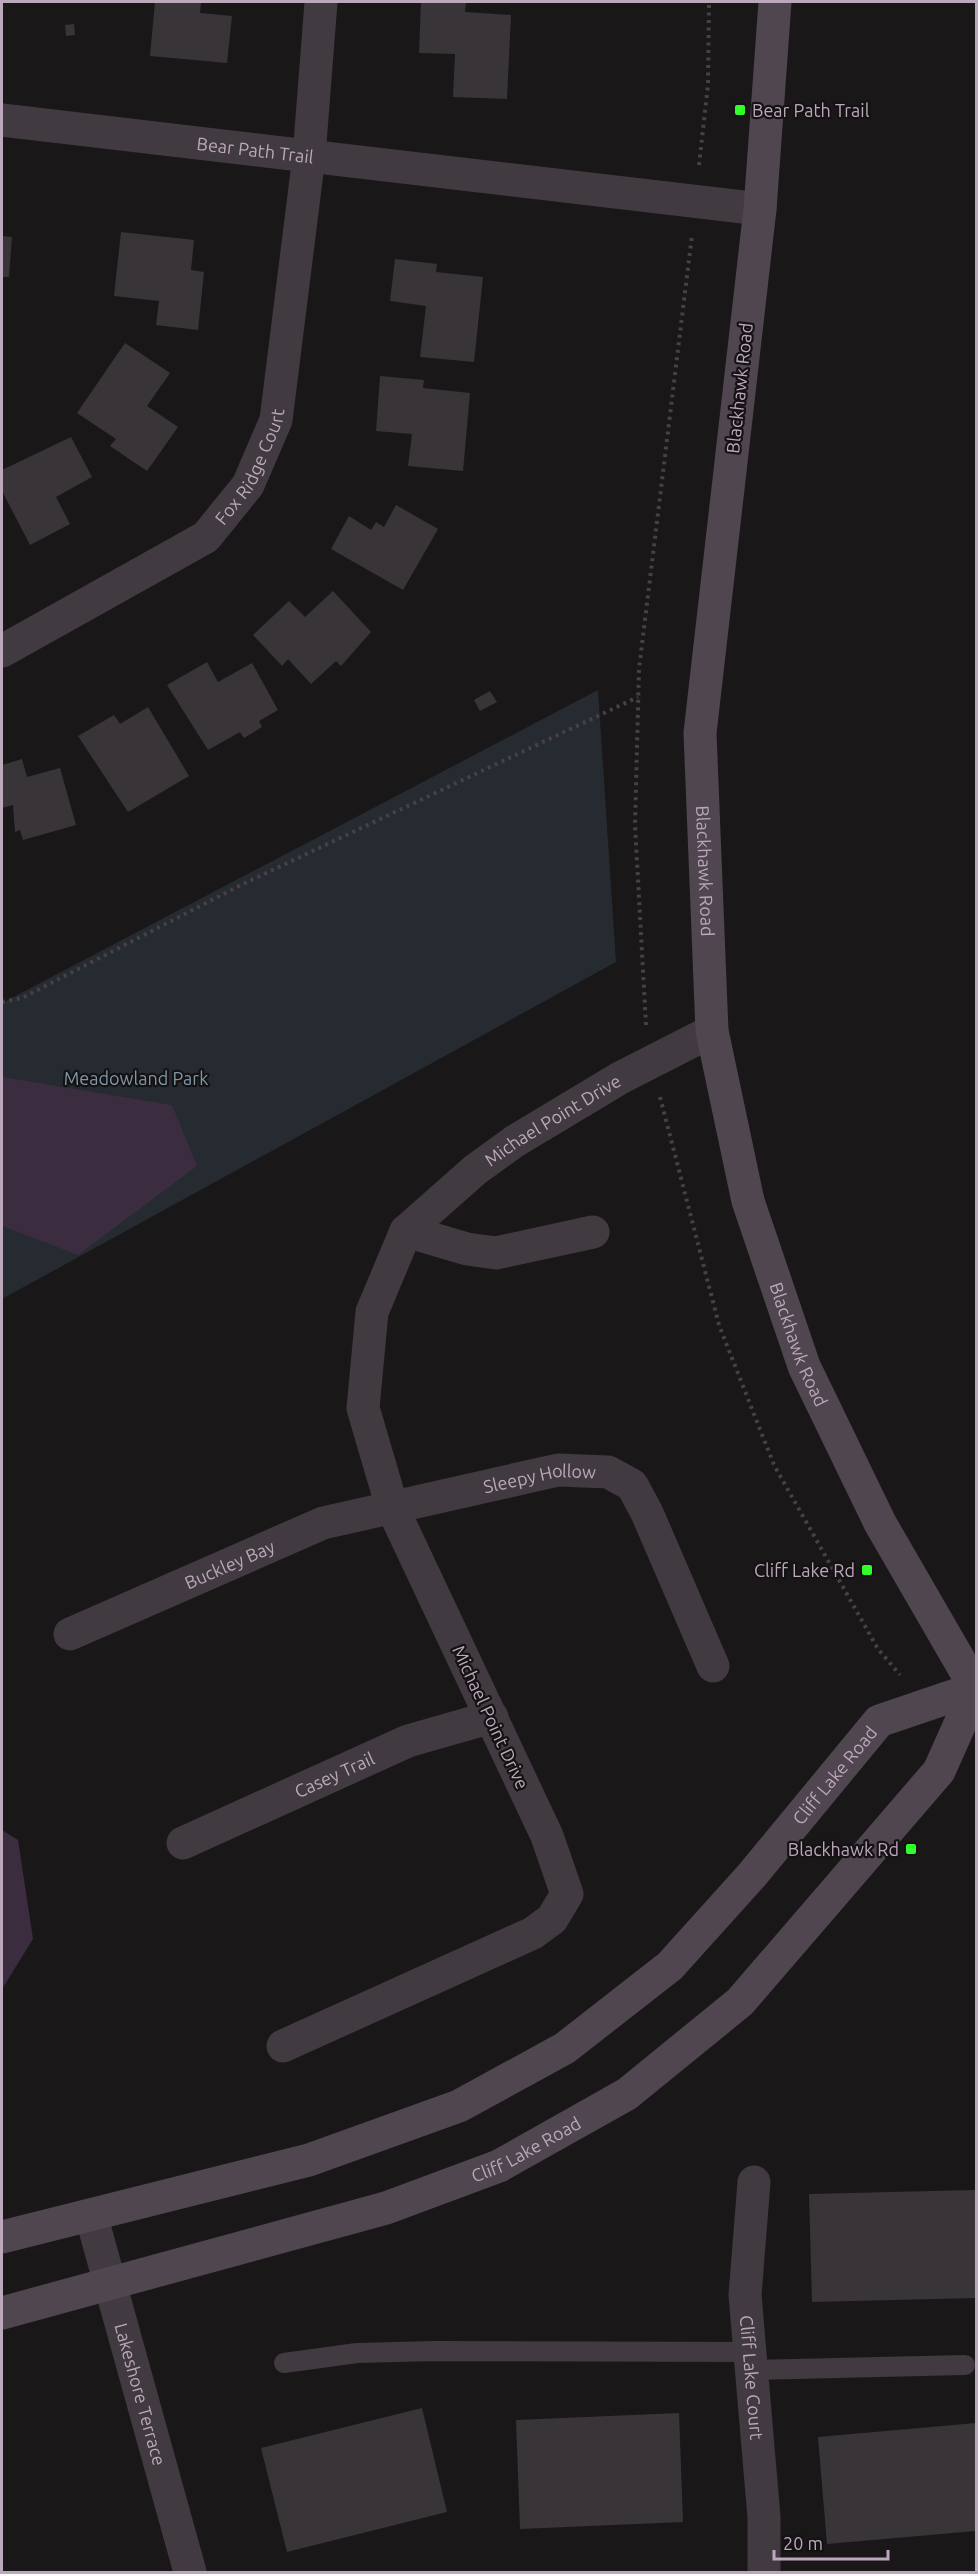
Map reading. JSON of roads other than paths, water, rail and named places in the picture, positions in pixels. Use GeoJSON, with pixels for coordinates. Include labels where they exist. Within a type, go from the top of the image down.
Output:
{"type":"FeatureCollection","features":[{"type":"Feature","properties":{"kind":"street","name":"Fox Ridge Court"},"geometry":{"type":"LineString","coordinates":[[2,651],[206,537],[248,485],[276,420],[309,156],[321,2]]}},
{"type":"Feature","properties":{"kind":"street","name":"Blackhawk Road"},"geometry":{"type":"LineString","coordinates":[[775,2],[759,209],[700,733],[712,1030],[748,1201],[804,1366],[880,1523],[976,1688]]}},
{"type":"Feature","properties":{"kind":"street","name":"Bear Path Trail"},"geometry":{"type":"LineString","coordinates":[[2,120],[759,209]]}},
{"type":"Feature","properties":{"kind":"street","name":"Michael Point Drive"},"geometry":{"type":"LineString","coordinates":[[283,2046],[534,1933],[552,1919],[567,1894],[547,1836],[392,1507],[363,1408],[372,1312],[406,1231],[475,1170],[515,1141],[620,1078],[712,1030]]}},
{"type":"Feature","properties":{"kind":"street"},"geometry":{"type":"LineString","coordinates":[[406,1231],[467,1249],[496,1253],[593,1232]]}},
{"type":"Feature","properties":{"kind":"street","name":"Sleepy Hollow"},"geometry":{"type":"LineString","coordinates":[[392,1507],[558,1470],[608,1472],[632,1485],[647,1512],[713,1666]]}},
{"type":"Feature","properties":{"kind":"street","name":"Buckley Bay"},"geometry":{"type":"LineString","coordinates":[[70,1634],[323,1523],[392,1507]]}},
{"type":"Feature","properties":{"kind":"street","name":"Cliff Lake Road"},"geometry":{"type":"LineString","coordinates":[[2,2237],[309,2160],[459,2106],[565,2048],[670,1966],[752,1875],[879,1721],[976,1688]]}},
{"type":"Feature","properties":{"kind":"street","name":"Cliff Lake Road"},"geometry":{"type":"LineString","coordinates":[[2,2313],[386,2208],[499,2166],[627,2094],[740,2002],[939,1771],[976,1688]]}},
{"type":"Feature","properties":{"kind":"street","name":"Casey Trail"},"geometry":{"type":"LineString","coordinates":[[183,1843],[408,1741],[492,1717]]}},
{"type":"Feature","properties":{"kind":"street","name":"Cliff Lake Court"},"geometry":{"type":"LineString","coordinates":[[754,2182],[745,2295],[764,2517],[765,2572]]}},
{"type":"Feature","properties":{"kind":"street","name":"Lakeshore Terrace"},"geometry":{"type":"LineString","coordinates":[[91,2215],[190,2572]]}},
{"type":"Feature","properties":{"kind":"lane"},"geometry":{"type":"LineString","coordinates":[[284,2363],[357,2353],[434,2351],[965,2365]]}},
{"type":"Feature","properties":{"kind":"place","name":"Bear Path Trail"},"geometry":{"type":"Point","coordinates":[740,110]}},
{"type":"Feature","properties":{"kind":"place","name":"Cliff Lake Rd"},"geometry":{"type":"Point","coordinates":[867,1570]}},
{"type":"Feature","properties":{"kind":"place","name":"Blackhawk Rd"},"geometry":{"type":"Point","coordinates":[911,1849]}},
{"type":"Feature","properties":{"kind":"park label","name":"Meadowland Park"},"geometry":{"type":"Point","coordinates":[136,1078]}}]}
